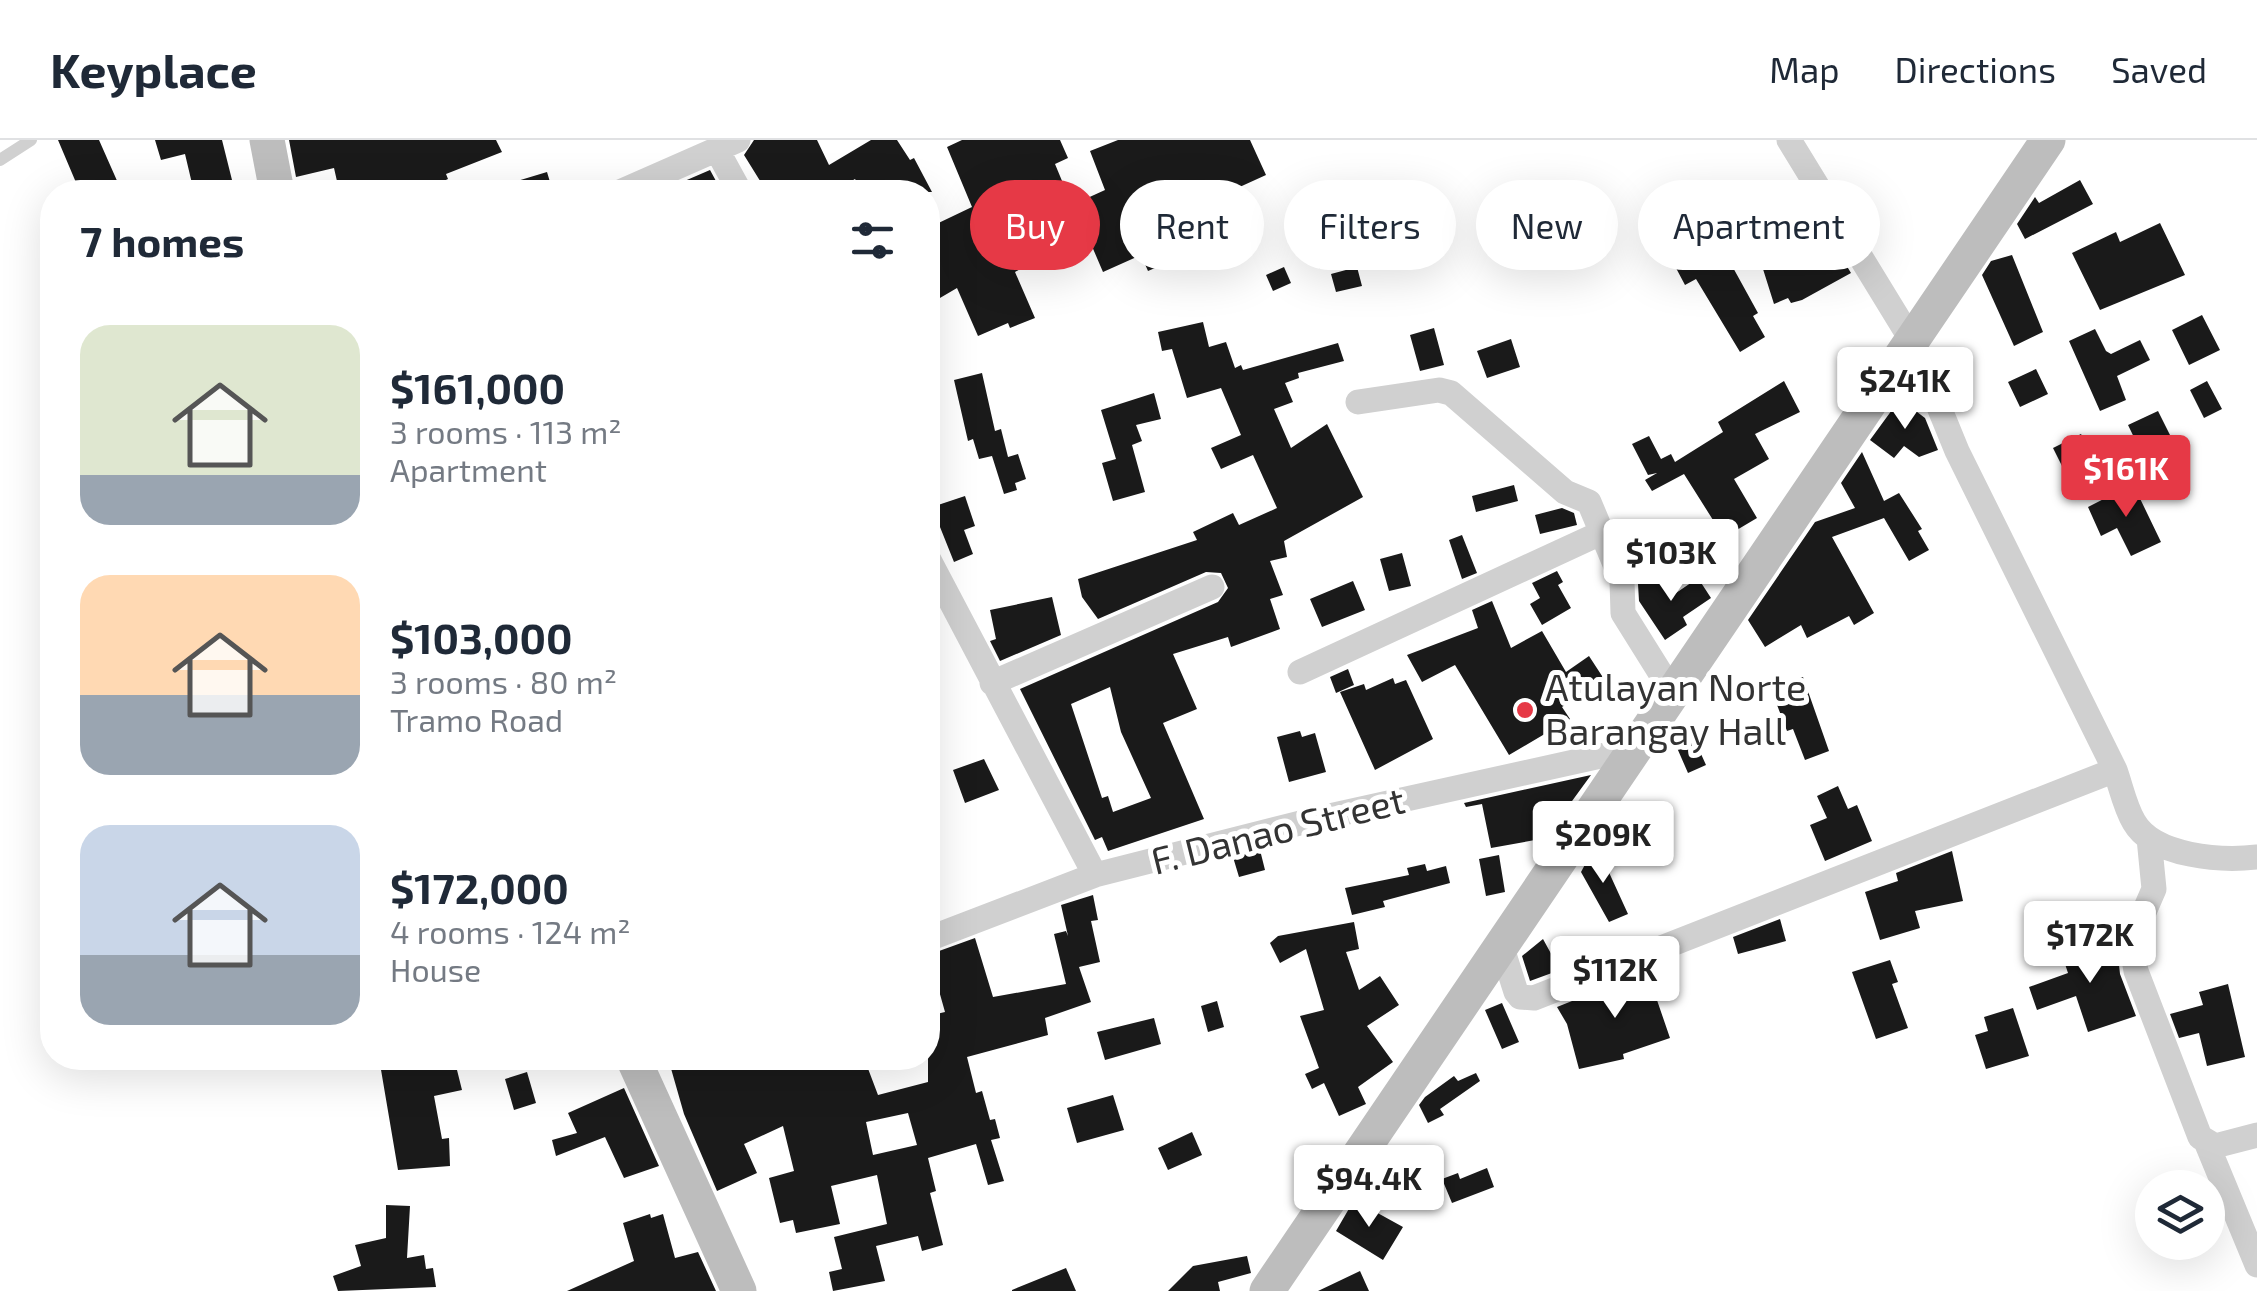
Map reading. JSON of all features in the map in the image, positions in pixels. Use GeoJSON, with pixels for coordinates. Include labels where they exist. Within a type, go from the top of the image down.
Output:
{"type":"FeatureCollection","features":[{"type":"Feature","properties":{"kind":"main road"},"geometry":{"type":"LineString","coordinates":[[267,140],[275,180]]}},
{"type":"Feature","properties":{"kind":"main road"},"geometry":{"type":"LineString","coordinates":[[1266,1291],[2048,140]]}},
{"type":"Feature","properties":{"kind":"main road"},"geometry":{"type":"LineString","coordinates":[[644,1070],[739,1291]]}},
{"type":"Feature","properties":{"kind":"street"},"geometry":{"type":"LineString","coordinates":[[1788,140],[1912,341],[1957,451],[2115,770],[2134,823],[2149,838],[2214,860],[2257,856]]}},
{"type":"Feature","properties":{"kind":"street"},"geometry":{"type":"LineString","coordinates":[[648,180],[728,145],[737,180]]}},
{"type":"Feature","properties":{"kind":"street"},"geometry":{"type":"LineString","coordinates":[[1358,402],[1438,390],[1451,394],[1565,492],[1589,502],[1622,581],[1627,620],[1673,693]]}},
{"type":"Feature","properties":{"kind":"street"},"geometry":{"type":"LineString","coordinates":[[1300,672],[1603,532]]}},
{"type":"Feature","properties":{"kind":"street"},"geometry":{"type":"LineString","coordinates":[[940,581],[1094,875]]}},
{"type":"Feature","properties":{"kind":"street"},"geometry":{"type":"LineString","coordinates":[[992,682],[1212,587]]}},
{"type":"Feature","properties":{"kind":"street","name":"F. Danao Street"},"geometry":{"type":"LineString","coordinates":[[940,934],[1094,875],[1316,819],[1637,748]]}},
{"type":"Feature","properties":{"kind":"street"},"geometry":{"type":"LineString","coordinates":[[1502,948],[1516,992],[1520,997],[1534,998],[2115,770]]}},
{"type":"Feature","properties":{"kind":"street"},"geometry":{"type":"LineString","coordinates":[[2149,838],[2154,889],[2134,931],[2132,953],[2200,1137],[2208,1144],[2257,1264]]}},
{"type":"Feature","properties":{"kind":"street"},"geometry":{"type":"LineString","coordinates":[[2208,1144],[2224,1145],[2257,1134]]}},
{"type":"Feature","properties":{"kind":"lane"},"geometry":{"type":"LineString","coordinates":[[0,160],[31,140]]}},
{"type":"Feature","properties":{"kind":"building"},"geometry":{"type":"Polygon","coordinates":[[[58,140],[99,140],[117,180],[75,180],[58,140]]]}},
{"type":"Feature","properties":{"kind":"building"},"geometry":{"type":"Polygon","coordinates":[[[155,140],[222,140],[232,180],[191,180],[185,154],[161,160],[155,140]]]}},
{"type":"Feature","properties":{"kind":"building"},"geometry":{"type":"Polygon","coordinates":[[[289,140],[496,140],[502,152],[446,174],[446,180],[337,180],[334,168],[296,177],[289,140]]]}},
{"type":"Feature","properties":{"kind":"building"},"geometry":{"type":"Polygon","coordinates":[[[754,140],[817,140],[829,165],[871,140],[897,140],[910,160],[914,158],[926,180],[760,180],[744,155],[754,140]]]}},
{"type":"Feature","properties":{"kind":"building"},"geometry":{"type":"Polygon","coordinates":[[[962,140],[1060,140],[1068,158],[1055,164],[1062,180],[970,180],[970,202],[947,147],[962,140]]]}},
{"type":"Feature","properties":{"kind":"building"},"geometry":{"type":"Polygon","coordinates":[[[1118,140],[1250,140],[1266,175],[1255,180],[1120,180],[1120,264],[1103,272],[1100,192],[1105,190],[1090,151],[1118,140]]]}},
{"type":"Feature","properties":{"kind":"building"},"geometry":{"type":"Polygon","coordinates":[[[710,170],[715,180],[687,180],[710,170]]]}},
{"type":"Feature","properties":{"kind":"building"},"geometry":{"type":"Polygon","coordinates":[[[547,172],[549,180],[520,180],[547,172]]]}},
{"type":"Feature","properties":{"kind":"building"},"geometry":{"type":"Polygon","coordinates":[[[2080,180],[2093,204],[2025,239],[2017,224],[2035,197],[2039,203],[2080,180]]]}},
{"type":"Feature","properties":{"kind":"building"},"geometry":{"type":"Polygon","coordinates":[[[970,208],[970,270],[1018,270],[1015,272],[1035,318],[1010,328],[1008,323],[978,336],[957,288],[940,298],[940,222],[970,208]]]}},
{"type":"Feature","properties":{"kind":"building"},"geometry":{"type":"Polygon","coordinates":[[[2160,223],[2185,275],[2100,310],[2072,253],[2116,232],[2120,242],[2160,223]]]}},
{"type":"Feature","properties":{"kind":"building"},"geometry":{"type":"Polygon","coordinates":[[[2012,255],[2043,332],[2014,346],[1982,275],[1991,261],[2012,255]]]}},
{"type":"Feature","properties":{"kind":"building"},"geometry":{"type":"Polygon","coordinates":[[[1284,267],[1291,283],[1273,291],[1266,275],[1284,267]]]}},
{"type":"Feature","properties":{"kind":"building"},"geometry":{"type":"Polygon","coordinates":[[[1358,270],[1362,286],[1336,292],[1331,274],[1358,270]]]}},
{"type":"Feature","properties":{"kind":"building"},"geometry":{"type":"Polygon","coordinates":[[[1677,270],[1734,270],[1758,313],[1753,316],[1765,337],[1740,352],[1696,279],[1685,285],[1677,270]]]}},
{"type":"Feature","properties":{"kind":"building"},"geometry":{"type":"Polygon","coordinates":[[[1763,270],[1851,273],[1802,300],[1791,303],[1788,298],[1774,304],[1763,270]]]}},
{"type":"Feature","properties":{"kind":"building"},"geometry":{"type":"Polygon","coordinates":[[[2202,315],[2220,350],[2189,365],[2172,330],[2202,315]]]}},
{"type":"Feature","properties":{"kind":"building"},"geometry":{"type":"Polygon","coordinates":[[[1203,322],[1209,347],[1226,342],[1235,368],[1241,365],[1243,370],[1338,343],[1344,361],[1298,373],[1299,378],[1285,383],[1293,402],[1274,409],[1291,448],[1327,424],[1363,497],[1284,541],[1287,557],[1270,561],[1283,595],[1270,599],[1280,629],[1231,647],[1228,637],[1173,654],[1197,709],[1163,723],[1204,819],[1108,851],[1102,837],[1095,840],[1020,689],[1218,602],[1228,588],[1221,573],[1206,572],[1098,619],[1082,597],[1078,579],[1197,540],[1193,532],[1233,513],[1239,525],[1277,508],[1253,455],[1221,469],[1211,448],[1241,435],[1221,388],[1187,398],[1172,349],[1162,351],[1158,332],[1203,322]],[[1110,687],[1071,704],[1102,798],[1108,796],[1113,812],[1151,798],[1121,732],[1110,687]]]}},
{"type":"Feature","properties":{"kind":"building"},"geometry":{"type":"Polygon","coordinates":[[[1434,328],[1444,365],[1420,371],[1410,335],[1434,328]]]}},
{"type":"Feature","properties":{"kind":"building"},"geometry":{"type":"Polygon","coordinates":[[[2095,329],[2111,354],[2140,340],[2150,360],[2117,376],[2126,400],[2100,411],[2069,341],[2095,329]]]}},
{"type":"Feature","properties":{"kind":"building"},"geometry":{"type":"Polygon","coordinates":[[[1511,339],[1520,367],[1487,378],[1477,351],[1511,339]]]}},
{"type":"Feature","properties":{"kind":"building"},"geometry":{"type":"Polygon","coordinates":[[[2036,369],[2048,394],[2020,407],[2008,382],[2036,369]]]}},
{"type":"Feature","properties":{"kind":"building"},"geometry":{"type":"Polygon","coordinates":[[[982,373],[995,431],[1001,429],[1008,457],[1018,454],[1026,479],[1015,483],[1017,490],[1004,494],[992,456],[979,459],[973,439],[968,441],[954,380],[982,373]]]}},
{"type":"Feature","properties":{"kind":"building"},"geometry":{"type":"Polygon","coordinates":[[[1784,381],[1800,412],[1755,434],[1769,459],[1734,479],[1757,518],[1725,537],[1728,542],[1712,552],[1698,530],[1713,520],[1684,474],[1652,491],[1645,480],[1657,473],[1648,475],[1632,444],[1649,436],[1661,459],[1671,454],[1675,462],[1723,432],[1718,422],[1784,381]]]}},
{"type":"Feature","properties":{"kind":"building"},"geometry":{"type":"Polygon","coordinates":[[[2207,381],[2222,409],[2204,418],[2190,390],[2207,381]]]}},
{"type":"Feature","properties":{"kind":"building"},"geometry":{"type":"Polygon","coordinates":[[[1154,393],[1161,419],[1136,425],[1142,441],[1132,445],[1145,492],[1113,501],[1102,463],[1116,459],[1101,410],[1154,393]]]}},
{"type":"Feature","properties":{"kind":"building"},"geometry":{"type":"Polygon","coordinates":[[[1900,399],[1925,418],[1938,450],[1919,457],[1904,446],[1894,458],[1870,440],[1900,399]]]}},
{"type":"Feature","properties":{"kind":"building"},"geometry":{"type":"Polygon","coordinates":[[[2158,411],[2173,441],[2143,456],[2128,425],[2158,411]]]}},
{"type":"Feature","properties":{"kind":"building"},"geometry":{"type":"Polygon","coordinates":[[[2081,434],[2096,464],[2068,478],[2053,448],[2081,434]]]}},
{"type":"Feature","properties":{"kind":"building"},"geometry":{"type":"Polygon","coordinates":[[[1862,452],[1884,501],[1899,493],[1922,529],[1918,531],[1929,550],[1909,561],[1884,518],[1832,537],[1874,613],[1854,625],[1849,616],[1807,638],[1801,625],[1765,647],[1748,620],[1815,522],[1855,508],[1841,483],[1862,452]]]}},
{"type":"Feature","properties":{"kind":"building"},"geometry":{"type":"Polygon","coordinates":[[[2133,484],[2161,542],[2131,556],[2117,528],[2101,536],[2088,507],[2133,484]]]}},
{"type":"Feature","properties":{"kind":"building"},"geometry":{"type":"Polygon","coordinates":[[[1514,485],[1518,501],[1476,512],[1472,496],[1514,485]]]}},
{"type":"Feature","properties":{"kind":"building"},"geometry":{"type":"Polygon","coordinates":[[[965,496],[975,526],[964,530],[973,554],[954,562],[940,527],[940,504],[965,496]]]}},
{"type":"Feature","properties":{"kind":"building"},"geometry":{"type":"Polygon","coordinates":[[[1562,508],[1574,513],[1577,525],[1540,534],[1535,515],[1562,508]]]}},
{"type":"Feature","properties":{"kind":"building"},"geometry":{"type":"Polygon","coordinates":[[[1462,535],[1477,573],[1462,579],[1449,540],[1462,535]]]}},
{"type":"Feature","properties":{"kind":"building"},"geometry":{"type":"Polygon","coordinates":[[[1402,553],[1411,586],[1389,591],[1380,559],[1402,553]]]}},
{"type":"Feature","properties":{"kind":"building"},"geometry":{"type":"Polygon","coordinates":[[[1557,571],[1563,582],[1558,585],[1571,608],[1542,625],[1530,604],[1540,598],[1532,583],[1557,571]]]}},
{"type":"Feature","properties":{"kind":"building"},"geometry":{"type":"Polygon","coordinates":[[[1665,577],[1676,593],[1698,578],[1711,598],[1683,617],[1687,625],[1665,640],[1639,601],[1638,584],[1665,577]]]}},
{"type":"Feature","properties":{"kind":"building"},"geometry":{"type":"Polygon","coordinates":[[[1353,581],[1365,610],[1322,627],[1310,599],[1353,581]]]}},
{"type":"Feature","properties":{"kind":"building"},"geometry":{"type":"Polygon","coordinates":[[[1052,597],[1061,635],[1000,661],[990,641],[996,639],[990,610],[1052,597]]]}},
{"type":"Feature","properties":{"kind":"building"},"geometry":{"type":"Polygon","coordinates":[[[1492,601],[1511,648],[1542,631],[1566,672],[1589,656],[1604,679],[1562,707],[1570,719],[1509,755],[1455,665],[1422,682],[1407,655],[1478,628],[1472,610],[1492,601]]]}},
{"type":"Feature","properties":{"kind":"building"},"geometry":{"type":"Polygon","coordinates":[[[1348,669],[1354,685],[1336,693],[1330,677],[1348,669]]]}},
{"type":"Feature","properties":{"kind":"building"},"geometry":{"type":"Polygon","coordinates":[[[1803,677],[1829,751],[1805,760],[1793,729],[1787,731],[1771,689],[1803,677]]]}},
{"type":"Feature","properties":{"kind":"building"},"geometry":{"type":"Polygon","coordinates":[[[1393,678],[1395,684],[1406,680],[1433,739],[1375,770],[1340,692],[1364,684],[1366,690],[1393,678]]]}},
{"type":"Feature","properties":{"kind":"building"},"geometry":{"type":"Polygon","coordinates":[[[1688,725],[1706,765],[1688,773],[1671,734],[1688,725]]]}},
{"type":"Feature","properties":{"kind":"building"},"geometry":{"type":"Polygon","coordinates":[[[1300,731],[1302,737],[1315,733],[1326,772],[1289,782],[1277,737],[1300,731]]]}},
{"type":"Feature","properties":{"kind":"building"},"geometry":{"type":"Polygon","coordinates":[[[984,759],[999,790],[965,803],[953,770],[984,759]]]}},
{"type":"Feature","properties":{"kind":"building"},"geometry":{"type":"Polygon","coordinates":[[[1591,775],[1540,845],[1535,840],[1491,848],[1482,804],[1466,807],[1464,803],[1591,775]]]}},
{"type":"Feature","properties":{"kind":"building"},"geometry":{"type":"Polygon","coordinates":[[[1838,786],[1848,809],[1857,805],[1872,841],[1825,861],[1810,825],[1827,818],[1817,796],[1838,786]]]}},
{"type":"Feature","properties":{"kind":"building"},"geometry":{"type":"Polygon","coordinates":[[[1596,844],[1628,914],[1609,922],[1581,872],[1596,844]]]}},
{"type":"Feature","properties":{"kind":"building"},"geometry":{"type":"Polygon","coordinates":[[[1260,850],[1265,870],[1239,877],[1233,857],[1260,850]]]}},
{"type":"Feature","properties":{"kind":"building"},"geometry":{"type":"Polygon","coordinates":[[[1952,851],[1963,901],[1915,911],[1920,928],[1880,940],[1865,892],[1898,881],[1896,873],[1952,851]]]}},
{"type":"Feature","properties":{"kind":"building"},"geometry":{"type":"Polygon","coordinates":[[[1499,855],[1505,892],[1486,896],[1479,859],[1499,855]]]}},
{"type":"Feature","properties":{"kind":"building"},"geometry":{"type":"Polygon","coordinates":[[[1425,864],[1427,871],[1446,866],[1450,883],[1383,901],[1385,907],[1352,915],[1345,888],[1409,875],[1407,868],[1425,864]]]}},
{"type":"Feature","properties":{"kind":"building"},"geometry":{"type":"Polygon","coordinates":[[[1093,895],[1098,920],[1091,921],[1100,962],[1079,967],[1091,1002],[1045,1018],[1048,1035],[967,1057],[976,1093],[982,1091],[990,1120],[995,1119],[1000,1138],[991,1140],[1004,1181],[988,1185],[976,1144],[928,1158],[936,1191],[930,1193],[943,1245],[922,1251],[918,1236],[876,1246],[885,1281],[833,1291],[829,1272],[842,1269],[834,1237],[887,1224],[877,1175],[831,1186],[840,1224],[796,1233],[793,1220],[780,1223],[769,1178],[794,1171],[783,1126],[744,1144],[757,1173],[717,1191],[684,1114],[671,1070],[869,1070],[878,1095],[928,1082],[928,1070],[940,1070],[940,1013],[945,1012],[940,994],[940,951],[975,938],[993,997],[1066,984],[1054,934],[1066,931],[1068,936],[1061,905],[1093,895]],[[908,1113],[866,1122],[873,1155],[917,1145],[908,1113]]]}},
{"type":"Feature","properties":{"kind":"building"},"geometry":{"type":"Polygon","coordinates":[[[1780,919],[1786,941],[1738,954],[1733,937],[1780,919]]]}},
{"type":"Feature","properties":{"kind":"building"},"geometry":{"type":"Polygon","coordinates":[[[1354,922],[1359,949],[1346,952],[1359,990],[1380,976],[1399,1005],[1367,1026],[1393,1062],[1358,1087],[1366,1104],[1339,1116],[1324,1083],[1312,1089],[1305,1074],[1319,1068],[1300,1016],[1324,1010],[1306,949],[1280,963],[1270,943],[1278,936],[1354,922]]]}},
{"type":"Feature","properties":{"kind":"building"},"geometry":{"type":"Polygon","coordinates":[[[2116,937],[2120,974],[2136,1016],[2088,1032],[2076,996],[2037,1010],[2029,987],[2068,973],[2062,955],[2116,937]]]}},
{"type":"Feature","properties":{"kind":"building"},"geometry":{"type":"Polygon","coordinates":[[[1543,939],[1560,970],[1530,981],[1522,956],[1543,939]]]}},
{"type":"Feature","properties":{"kind":"building"},"geometry":{"type":"Polygon","coordinates":[[[1890,960],[1898,982],[1892,984],[1908,1028],[1876,1039],[1852,972],[1890,960]]]}},
{"type":"Feature","properties":{"kind":"building"},"geometry":{"type":"Polygon","coordinates":[[[1647,971],[1670,1038],[1623,1054],[1624,1059],[1579,1069],[1567,1024],[1557,1007],[1647,971]]]}},
{"type":"Feature","properties":{"kind":"building"},"geometry":{"type":"Polygon","coordinates":[[[2228,984],[2245,1057],[2207,1066],[2199,1033],[2179,1038],[2170,1014],[2203,1005],[2199,992],[2228,984]]]}},
{"type":"Feature","properties":{"kind":"building"},"geometry":{"type":"Polygon","coordinates":[[[1217,1001],[1224,1027],[1208,1032],[1201,1006],[1217,1001]]]}},
{"type":"Feature","properties":{"kind":"building"},"geometry":{"type":"Polygon","coordinates":[[[1502,1003],[1519,1042],[1502,1049],[1485,1010],[1502,1003]]]}},
{"type":"Feature","properties":{"kind":"building"},"geometry":{"type":"Polygon","coordinates":[[[2013,1008],[2029,1056],[1986,1069],[1975,1035],[1988,1031],[1984,1017],[2013,1008]]]}},
{"type":"Feature","properties":{"kind":"building"},"geometry":{"type":"Polygon","coordinates":[[[1154,1018],[1161,1044],[1105,1060],[1097,1032],[1154,1018]]]}},
{"type":"Feature","properties":{"kind":"building"},"geometry":{"type":"Polygon","coordinates":[[[381,1070],[457,1070],[462,1090],[434,1096],[442,1139],[449,1138],[450,1166],[398,1170],[381,1070]]]}},
{"type":"Feature","properties":{"kind":"building"},"geometry":{"type":"Polygon","coordinates":[[[527,1072],[536,1103],[514,1110],[505,1079],[527,1072]]]}},
{"type":"Feature","properties":{"kind":"building"},"geometry":{"type":"Polygon","coordinates":[[[1476,1073],[1480,1081],[1440,1109],[1444,1115],[1428,1123],[1419,1105],[1425,1097],[1454,1076],[1458,1081],[1476,1073]]]}},
{"type":"Feature","properties":{"kind":"building"},"geometry":{"type":"Polygon","coordinates":[[[624,1088],[659,1166],[624,1178],[605,1137],[556,1156],[552,1140],[577,1133],[568,1113],[624,1088]]]}},
{"type":"Feature","properties":{"kind":"building"},"geometry":{"type":"Polygon","coordinates":[[[1113,1095],[1124,1130],[1077,1143],[1067,1108],[1113,1095]]]}},
{"type":"Feature","properties":{"kind":"building"},"geometry":{"type":"Polygon","coordinates":[[[1192,1132],[1202,1155],[1168,1170],[1158,1148],[1192,1132]]]}},
{"type":"Feature","properties":{"kind":"building"},"geometry":{"type":"Polygon","coordinates":[[[1487,1168],[1494,1187],[1452,1203],[1442,1179],[1458,1173],[1460,1179],[1487,1168]]]}},
{"type":"Feature","properties":{"kind":"building"},"geometry":{"type":"Polygon","coordinates":[[[1354,1200],[1403,1227],[1383,1260],[1336,1231],[1354,1200]]]}},
{"type":"Feature","properties":{"kind":"building"},"geometry":{"type":"Polygon","coordinates":[[[386,1205],[410,1206],[407,1258],[424,1255],[426,1269],[433,1268],[436,1287],[338,1291],[333,1276],[361,1266],[355,1245],[386,1238],[386,1205]]]}},
{"type":"Feature","properties":{"kind":"building"},"geometry":{"type":"Polygon","coordinates":[[[650,1214],[651,1218],[663,1214],[675,1258],[698,1252],[716,1291],[567,1291],[634,1261],[623,1223],[650,1214]]]}},
{"type":"Feature","properties":{"kind":"building"},"geometry":{"type":"Polygon","coordinates":[[[1247,1256],[1251,1273],[1218,1282],[1220,1291],[1168,1291],[1193,1266],[1247,1256]]]}},
{"type":"Feature","properties":{"kind":"building"},"geometry":{"type":"Polygon","coordinates":[[[1066,1268],[1076,1291],[1012,1291],[1012,1290],[1066,1268]]]}},
{"type":"Feature","properties":{"kind":"building"},"geometry":{"type":"Polygon","coordinates":[[[1360,1271],[1369,1291],[1318,1291],[1360,1271]]]}},
{"type":"Feature","properties":{"kind":"place","name":"Atulayan Norte Barangay Hall"},"geometry":{"type":"Point","coordinates":[1525,710]}}]}
